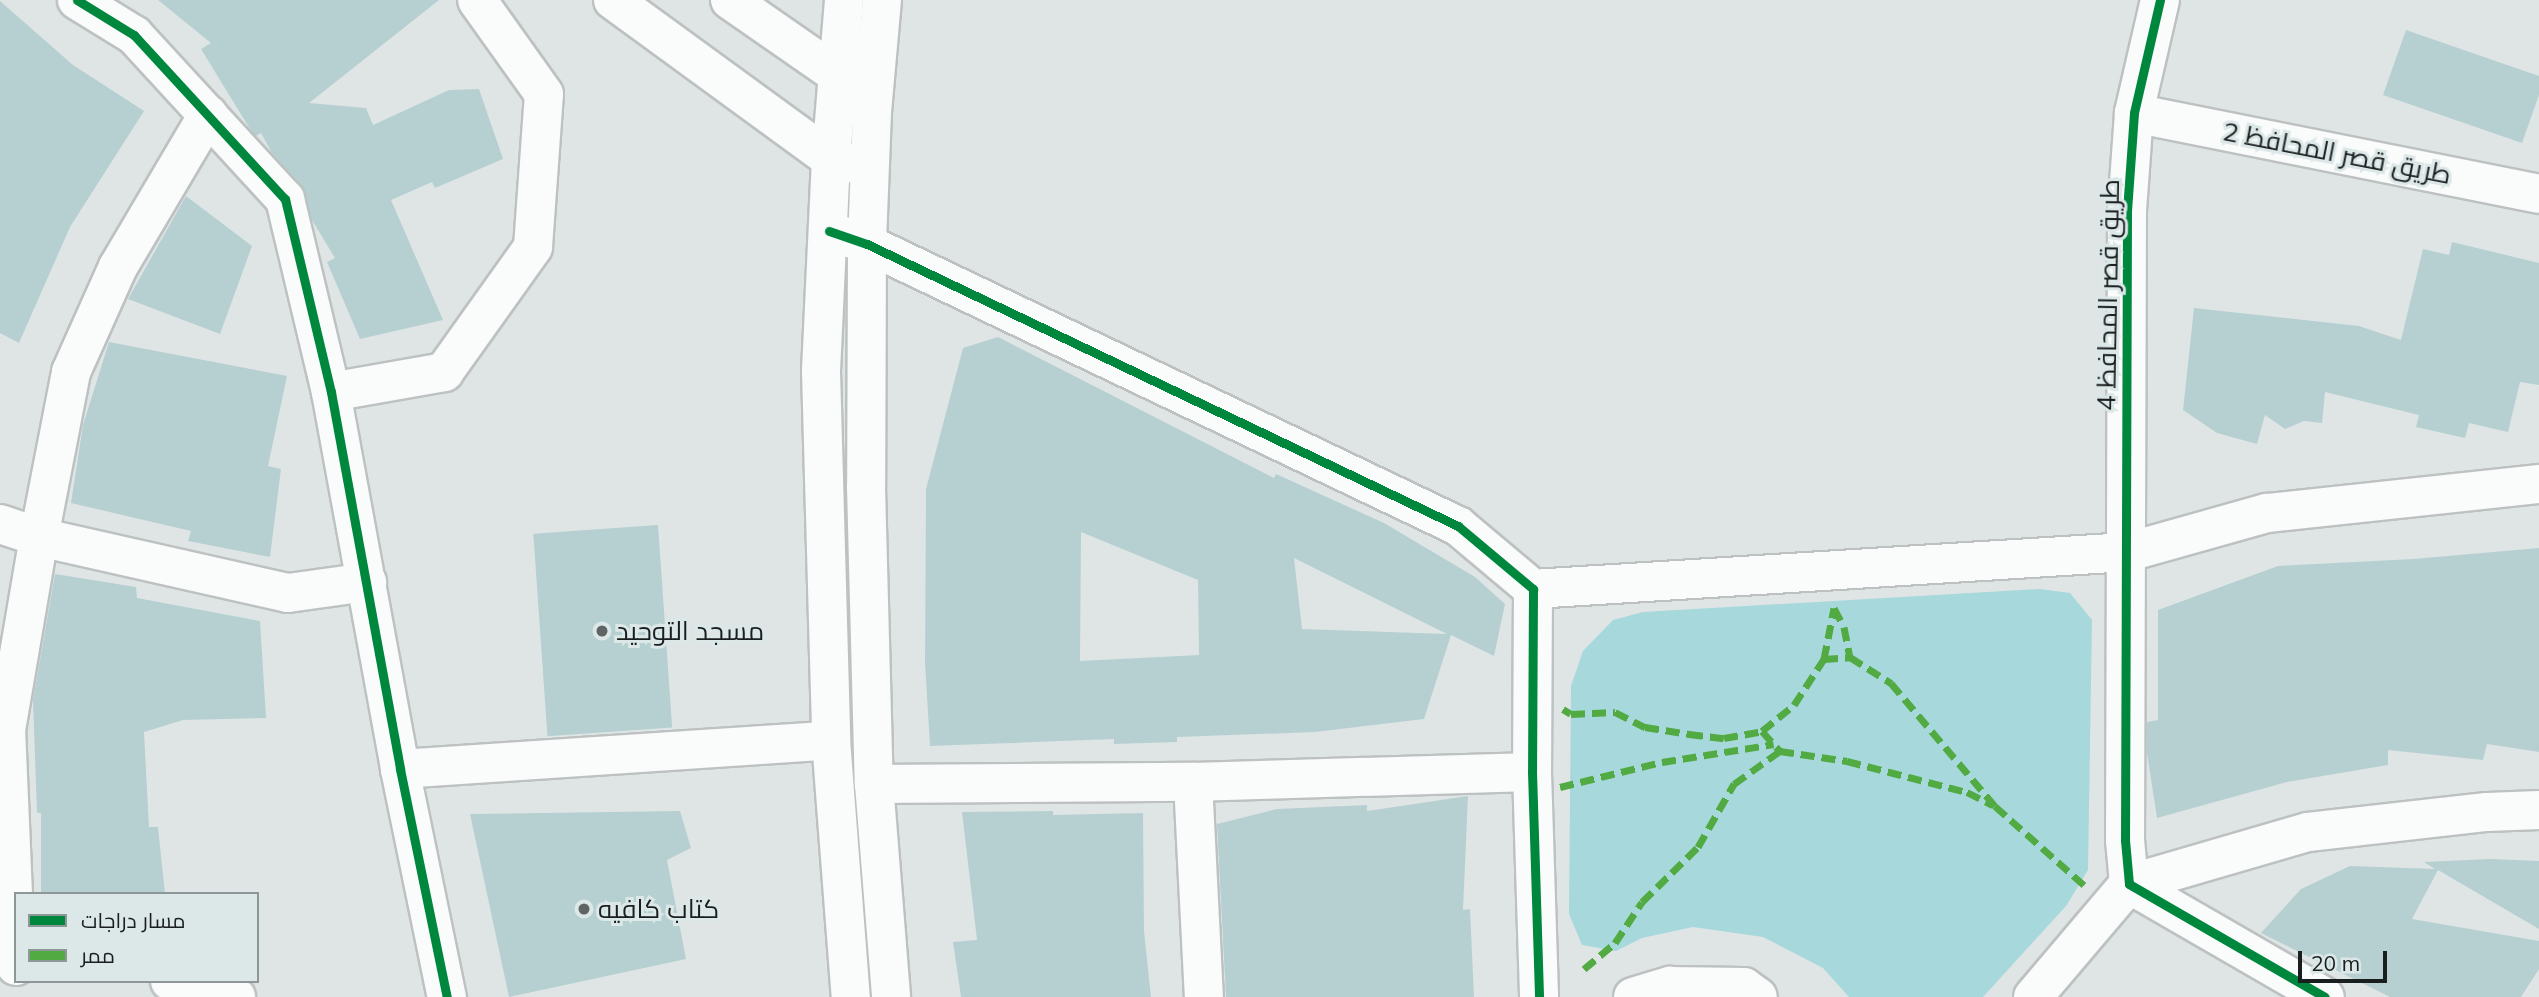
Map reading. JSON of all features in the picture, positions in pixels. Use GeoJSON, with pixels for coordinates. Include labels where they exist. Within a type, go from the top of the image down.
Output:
{"type":"FeatureCollection","features":[{"type":"Feature","properties":{"kind":"street"},"geometry":{"type":"LineString","coordinates":[[77,0],[134,35],[285,199],[331,392],[400,769],[447,997]]}},
{"type":"Feature","properties":{"kind":"street"},"geometry":{"type":"LineString","coordinates":[[331,392],[444,372],[533,247],[544,94],[477,0]]}},
{"type":"Feature","properties":{"kind":"street"},"geometry":{"type":"LineString","coordinates":[[614,0],[831,159],[870,168]]}},
{"type":"Feature","properties":{"kind":"street"},"geometry":{"type":"LineString","coordinates":[[730,0],[857,79]]}},
{"type":"Feature","properties":{"kind":"street"},"geometry":{"type":"LineString","coordinates":[[844,0],[870,168],[866,487],[874,784],[891,997]]}},
{"type":"Feature","properties":{"kind":"street"},"geometry":{"type":"LineString","coordinates":[[851,997],[831,740],[821,371],[831,159],[882,0]]}},
{"type":"Feature","properties":{"kind":"street","name":"طريق قصر المحافظ 4"},"geometry":{"type":"LineString","coordinates":[[2129,884],[2125,840],[2127,211],[2134,113],[2160,0]]}},
{"type":"Feature","properties":{"kind":"street","name":"طريق قصر المحافظ 2"},"geometry":{"type":"LineString","coordinates":[[2134,113],[2539,194]]}},
{"type":"Feature","properties":{"kind":"street"},"geometry":{"type":"LineString","coordinates":[[11,948],[6,730],[38,537],[71,372],[118,267],[208,115]]}},
{"type":"Feature","properties":{"kind":"street"},"geometry":{"type":"LineString","coordinates":[[829,231],[867,244],[1458,526],[1533,589],[2128,552],[2267,513],[2539,484]]}},
{"type":"Feature","properties":{"kind":"street"},"geometry":{"type":"LineString","coordinates":[[0,524],[38,537],[288,593],[367,582]]}},
{"type":"Feature","properties":{"kind":"street"},"geometry":{"type":"LineString","coordinates":[[1533,589],[1532,772],[1539,997]]}},
{"type":"Feature","properties":{"kind":"street"},"geometry":{"type":"LineString","coordinates":[[400,769],[831,740]]}},
{"type":"Feature","properties":{"kind":"street"},"geometry":{"type":"LineString","coordinates":[[874,784],[1193,782],[1532,772]]}},
{"type":"Feature","properties":{"kind":"street"},"geometry":{"type":"LineString","coordinates":[[1193,782],[1204,997]]}},
{"type":"Feature","properties":{"kind":"street"},"geometry":{"type":"LineString","coordinates":[[2033,997],[2129,884],[2308,832],[2487,812],[2539,810]]}},
{"type":"Feature","properties":{"kind":"street"},"geometry":{"type":"LineString","coordinates":[[2129,884],[2325,997]]}},
{"type":"Feature","properties":{"kind":"street"},"geometry":{"type":"LineString","coordinates":[[178,983],[236,997]]}},
{"type":"Feature","properties":{"kind":"street"},"geometry":{"type":"LineString","coordinates":[[1633,997],[1670,986],[1744,987],[1758,997]]}},
{"type":"Feature","properties":{"kind":"shaded area"},"geometry":{"type":"Polygon","coordinates":[[[2040,589],[2070,593],[2092,620],[2088,870],[2066,906],[1983,997],[1849,997],[1823,968],[1763,937],[1693,927],[1642,938],[1616,951],[1582,945],[1569,914],[1571,686],[1583,651],[1613,620],[1643,612],[2040,589]]]}},
{"type":"Feature","properties":{"kind":"building"},"geometry":{"type":"Polygon","coordinates":[[[158,0],[439,0],[309,103],[366,108],[373,125],[449,90],[479,89],[503,159],[435,188],[432,182],[391,200],[443,320],[360,339],[327,262],[335,258],[312,220],[301,185],[272,153],[261,133],[256,136],[250,129],[201,49],[211,43],[158,0]]]}},
{"type":"Feature","properties":{"kind":"building"},"geometry":{"type":"Polygon","coordinates":[[[0,1],[73,65],[144,111],[70,227],[19,343],[0,333],[0,1]]]}},
{"type":"Feature","properties":{"kind":"building"},"geometry":{"type":"Polygon","coordinates":[[[2406,30],[2539,76],[2539,95],[2522,143],[2383,95],[2406,30]]]}},
{"type":"Feature","properties":{"kind":"building"},"geometry":{"type":"Polygon","coordinates":[[[186,196],[252,246],[220,334],[128,299],[186,196]]]}},
{"type":"Feature","properties":{"kind":"building"},"geometry":{"type":"Polygon","coordinates":[[[2452,242],[2539,263],[2539,385],[2520,382],[2508,432],[2469,423],[2465,438],[2416,427],[2419,415],[2325,392],[2322,423],[2304,421],[2285,429],[2265,415],[2257,444],[2217,433],[2183,410],[2194,308],[2359,326],[2401,340],[2423,249],[2449,255],[2452,242]]]}},
{"type":"Feature","properties":{"kind":"building"},"geometry":{"type":"Polygon","coordinates":[[[998,337],[1274,478],[1276,474],[1384,523],[1475,577],[1505,604],[1494,656],[1451,635],[1424,719],[1315,732],[1177,737],[1177,742],[1114,744],[1114,739],[930,746],[925,663],[926,489],[963,348],[998,337]],[[1081,532],[1080,661],[1199,655],[1198,580],[1081,532]],[[1294,558],[1302,629],[1447,634],[1294,558]]]}},
{"type":"Feature","properties":{"kind":"building"},"geometry":{"type":"Polygon","coordinates":[[[109,342],[287,376],[268,466],[281,469],[270,557],[188,541],[191,531],[71,503],[83,425],[109,342]]]}},
{"type":"Feature","properties":{"kind":"building","name":"مسجد التوحيد"},"geometry":{"type":"Polygon","coordinates":[[[658,525],[672,728],[547,736],[533,534],[658,525]]]}},
{"type":"Feature","properties":{"kind":"building"},"geometry":{"type":"Polygon","coordinates":[[[2539,548],[2539,752],[2487,744],[2483,760],[2388,750],[2388,765],[2287,782],[2157,818],[2147,753],[2147,722],[2158,720],[2158,610],[2278,566],[2413,559],[2539,548]]]}},
{"type":"Feature","properties":{"kind":"building"},"geometry":{"type":"Polygon","coordinates":[[[55,574],[136,587],[137,598],[260,621],[266,718],[183,720],[144,732],[149,827],[158,827],[165,892],[41,892],[41,813],[37,813],[33,700],[55,574]]]}},
{"type":"Feature","properties":{"kind":"building"},"geometry":{"type":"Polygon","coordinates":[[[1468,796],[1463,910],[1470,909],[1474,997],[1226,997],[1217,824],[1277,809],[1367,805],[1367,811],[1468,796]]]}},
{"type":"Feature","properties":{"kind":"building","name":"كتاب كافيه"},"geometry":{"type":"Polygon","coordinates":[[[680,811],[691,848],[667,860],[686,959],[509,997],[470,814],[680,811]]]}},
{"type":"Feature","properties":{"kind":"building"},"geometry":{"type":"Polygon","coordinates":[[[1053,811],[1053,815],[1143,813],[1144,931],[1151,997],[961,997],[953,942],[977,940],[962,812],[1053,811]]]}},
{"type":"Feature","properties":{"kind":"building"},"geometry":{"type":"Polygon","coordinates":[[[2490,859],[2539,861],[2539,929],[2438,870],[2412,919],[2539,941],[2539,969],[2521,997],[2390,997],[2261,933],[2301,889],[2350,866],[2435,869],[2424,862],[2490,859]]]}},
{"type":"Feature","properties":{"kind":"marked path"},"geometry":{"type":"LineString","coordinates":[[1834,608],[1844,627],[1850,657],[1891,683],[1995,806],[2084,885]]}},
{"type":"Feature","properties":{"kind":"marked path"},"geometry":{"type":"LineString","coordinates":[[1824,659],[1834,608]]}},
{"type":"Feature","properties":{"kind":"marked path"},"geometry":{"type":"LineString","coordinates":[[1563,709],[1571,714],[1615,712],[1645,727],[1724,738],[1762,731],[1794,705],[1824,659],[1850,657]]}},
{"type":"Feature","properties":{"kind":"marked path"},"geometry":{"type":"LineString","coordinates":[[1762,731],[1780,751],[1847,761],[1967,792],[1993,805]]}},
{"type":"Feature","properties":{"kind":"marked path"},"geometry":{"type":"LineString","coordinates":[[1560,787],[1662,762],[1774,744]]}},
{"type":"Feature","properties":{"kind":"marked path"},"geometry":{"type":"LineString","coordinates":[[1584,969],[1615,943],[1642,902],[1698,847],[1734,784],[1780,751]]}},
{"type":"Feature","properties":{"kind":"cycle path"},"geometry":{"type":"LineString","coordinates":[[77,0],[134,35],[285,199],[331,392],[400,769],[447,997]]}},
{"type":"Feature","properties":{"kind":"cycle path"},"geometry":{"type":"LineString","coordinates":[[2160,0],[2134,113],[2127,211],[2125,840],[2129,884],[2325,997]]}},
{"type":"Feature","properties":{"kind":"cycle path"},"geometry":{"type":"LineString","coordinates":[[829,231],[867,244],[1458,526],[1533,589],[1532,772],[1539,997]]}},
{"type":"Feature","properties":{"kind":"place","name":"مسجد التوحيد"},"geometry":{"type":"Point","coordinates":[602,631]}},
{"type":"Feature","properties":{"kind":"place","name":"كتاب كافيه"},"geometry":{"type":"Point","coordinates":[584,909]}}]}
